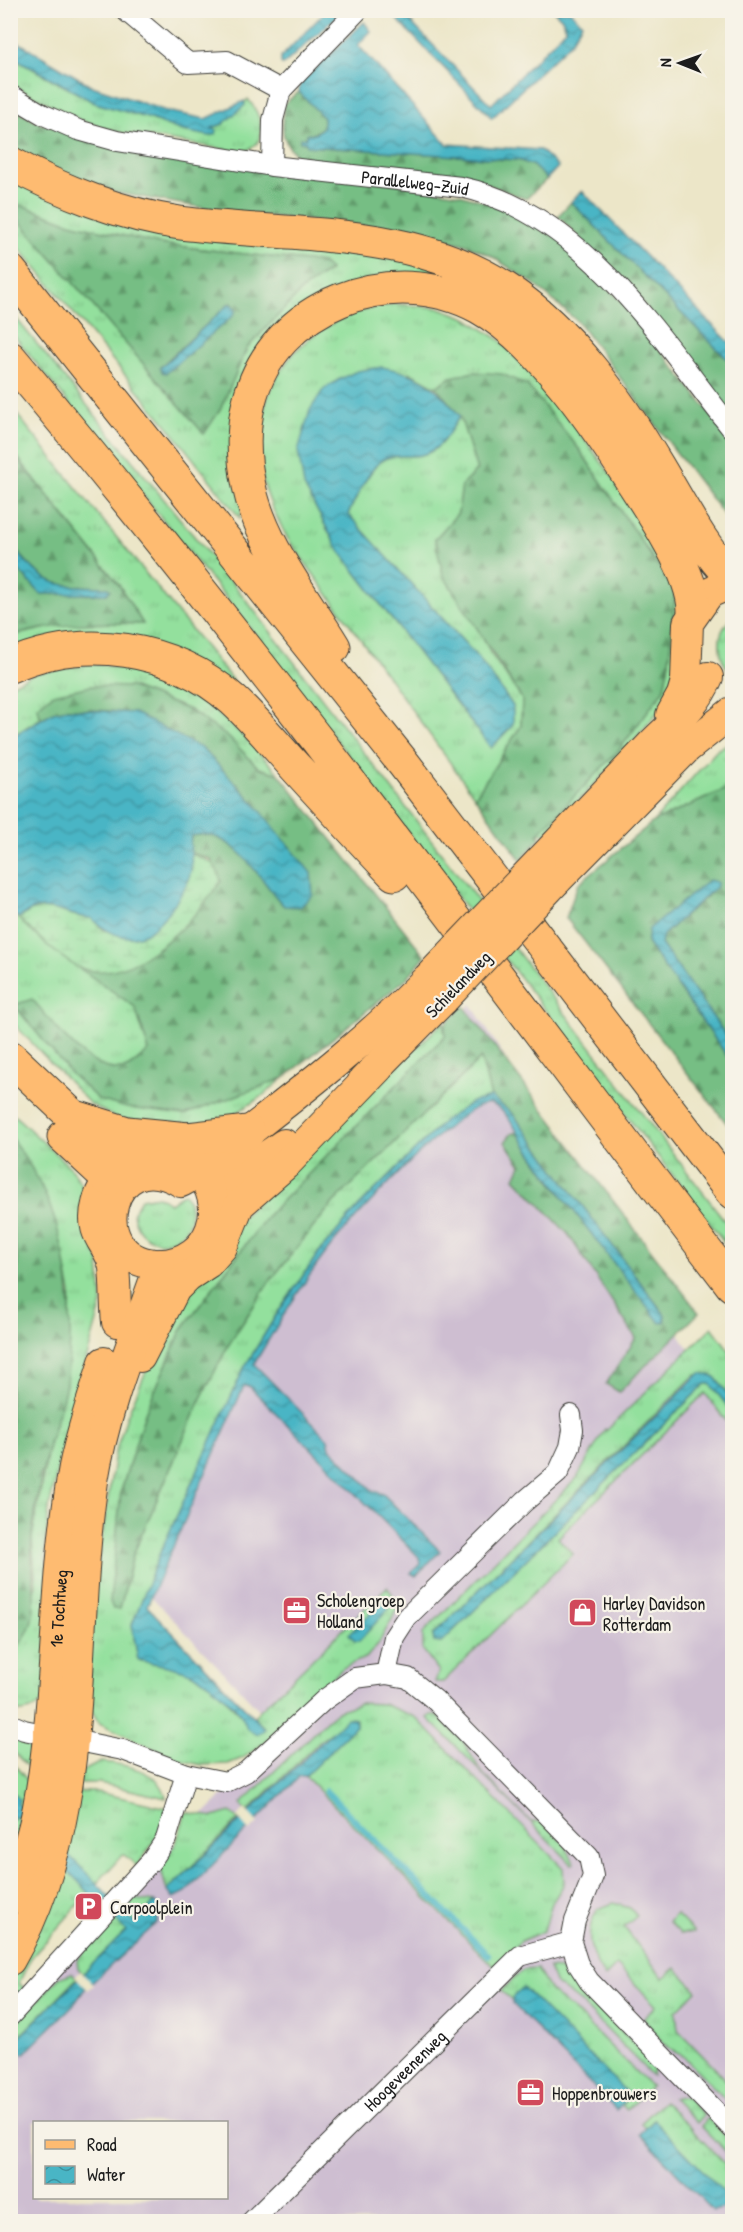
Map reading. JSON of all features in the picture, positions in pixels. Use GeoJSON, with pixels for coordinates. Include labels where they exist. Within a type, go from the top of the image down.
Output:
{"type":"FeatureCollection","features":[{"type":"Feature","properties":{"kind":"highway"},"geometry":{"type":"LineString","coordinates":[[10,163],[43,181],[120,209],[178,222],[377,242],[404,247],[485,275],[537,312],[568,343],[622,411],[700,501],[732,543]]}},
{"type":"Feature","properties":{"kind":"highway"},"geometry":{"type":"LineString","coordinates":[[10,271],[404,764],[732,1192]]}},
{"type":"Feature","properties":{"kind":"highway"},"geometry":{"type":"LineString","coordinates":[[404,764],[269,540],[251,496],[244,444],[249,400],[265,362],[290,332],[338,300],[390,287],[444,293],[478,307],[514,331],[546,365],[616,456],[662,531],[688,581],[694,598],[718,596],[712,553],[622,411]]}},
{"type":"Feature","properties":{"kind":"highway"},"geometry":{"type":"LineString","coordinates":[[10,358],[87,448],[285,700],[732,1285]]}},
{"type":"Feature","properties":{"kind":"highway"},"geometry":{"type":"LineString","coordinates":[[10,666],[61,650],[120,649],[154,656],[187,669],[211,684],[232,700],[275,745],[540,1035]]}},
{"type":"Feature","properties":{"kind":"highway"},"geometry":{"type":"LineString","coordinates":[[10,1057],[65,1124],[79,1167],[89,1176],[114,1182],[103,1144],[65,1124],[10,1088]]}},
{"type":"Feature","properties":{"kind":"highway"},"geometry":{"type":"LineString","coordinates":[[65,1124],[188,1139],[248,1132]]}},
{"type":"Feature","properties":{"kind":"main road"},"geometry":{"type":"LineString","coordinates":[[718,596],[685,636],[720,691]]}},
{"type":"Feature","properties":{"kind":"main road","name":"Schielandweg"},"geometry":{"type":"LineString","coordinates":[[213,1200],[235,1178],[325,1114],[379,1067],[436,988],[548,871],[653,743],[686,714],[697,700],[720,691]]}},
{"type":"Feature","properties":{"kind":"main road","name":"Schielandweg"},"geometry":{"type":"LineString","coordinates":[[548,871],[687,748],[720,691]]}},
{"type":"Feature","properties":{"kind":"main road"},"geometry":{"type":"LineString","coordinates":[[687,748],[732,731]]}},
{"type":"Feature","properties":{"kind":"main road","name":"Schielandweg"},"geometry":{"type":"LineString","coordinates":[[188,1173],[225,1156],[248,1132],[436,988]]}},
{"type":"Feature","properties":{"kind":"main road"},"geometry":{"type":"LineString","coordinates":[[112,1406],[159,1326],[176,1289],[188,1276],[216,1257],[239,1205],[292,1158],[379,1067]]}},
{"type":"Feature","properties":{"kind":"main road"},"geometry":{"type":"LineString","coordinates":[[159,1156],[188,1173],[213,1200],[213,1221],[199,1249],[181,1260],[160,1264],[121,1256],[104,1249],[96,1228],[96,1206],[114,1182],[159,1156]]}},
{"type":"Feature","properties":{"kind":"main road","name":"1e Tochtweg"},"geometry":{"type":"LineString","coordinates":[[10,1960],[32,1915],[56,1846],[69,1787],[61,1738],[65,1534],[74,1466],[131,1267],[121,1256]]}},
{"type":"Feature","properties":{"kind":"main road","name":"1e Tochtweg"},"geometry":{"type":"LineString","coordinates":[[10,1899],[61,1738],[93,1479],[112,1406],[136,1329],[160,1264]]}},
{"type":"Feature","properties":{"kind":"street"},"geometry":{"type":"LineString","coordinates":[[125,10],[188,63],[227,61],[281,90]]}},
{"type":"Feature","properties":{"kind":"street"},"geometry":{"type":"LineString","coordinates":[[272,166],[273,120],[281,90],[358,10]]}},
{"type":"Feature","properties":{"kind":"street","name":"Parallelweg-Zuid"},"geometry":{"type":"LineString","coordinates":[[10,95],[69,126],[117,141],[272,166],[461,187],[486,192],[530,211],[564,235],[626,295],[732,429]]}},
{"type":"Feature","properties":{"kind":"street"},"geometry":{"type":"LineString","coordinates":[[387,1674],[394,1638],[406,1617],[525,1501],[558,1473],[570,1447],[573,1430],[571,1415]]}},
{"type":"Feature","properties":{"kind":"street"},"geometry":{"type":"LineString","coordinates":[[10,1724],[61,1738],[123,1750],[186,1774],[226,1782],[246,1772],[324,1700],[355,1678],[387,1674],[408,1678],[439,1703],[589,1857],[593,1876],[575,1921],[571,1942],[578,1964],[589,1981],[732,2128]]}},
{"type":"Feature","properties":{"kind":"street"},"geometry":{"type":"LineString","coordinates":[[10,2016],[152,1860],[166,1839],[186,1774]]}},
{"type":"Feature","properties":{"kind":"street","name":"Hoogeveenenweg"},"geometry":{"type":"LineString","coordinates":[[251,2222],[520,1956],[571,1942]]}},
{"type":"Feature","properties":{"kind":"shaded area"},"geometry":{"type":"Polygon","coordinates":[[[471,1004],[694,1357],[732,1407],[732,2221],[11,2222],[11,2001],[284,1736],[131,1575],[215,1354],[471,1004]]]}},
{"type":"Feature","properties":{"kind":"green space"},"geometry":{"type":"Polygon","coordinates":[[[11,57],[95,103],[151,119],[182,131],[216,134],[212,128],[223,123],[248,99],[260,121],[260,136],[257,143],[242,152],[118,132],[80,120],[11,84],[11,57]]]}},
{"type":"Feature","properties":{"kind":"green space"},"geometry":{"type":"Polygon","coordinates":[[[299,92],[323,117],[323,127],[307,138],[307,146],[518,160],[532,165],[547,179],[526,199],[476,180],[304,161],[291,149],[283,130],[284,104],[299,92]]]}},
{"type":"Feature","properties":{"kind":"green space"},"geometry":{"type":"Polygon","coordinates":[[[10,106],[41,124],[460,194],[511,210],[558,238],[625,305],[732,441],[732,526],[578,322],[533,283],[490,255],[464,244],[402,230],[228,212],[85,185],[11,150],[10,106]]]}},
{"type":"Feature","properties":{"kind":"green space"},"geometry":{"type":"Polygon","coordinates":[[[10,175],[387,254],[464,276],[275,334],[240,518],[165,423],[11,238],[10,175]],[[21,205],[17,218],[204,433],[247,348],[304,288],[330,271],[322,263],[159,244],[70,223],[21,205]]]}},
{"type":"Feature","properties":{"kind":"green space"},"geometry":{"type":"Polygon","coordinates":[[[571,202],[732,364],[732,417],[638,297],[558,216],[571,202]]]}},
{"type":"Feature","properties":{"kind":"green space"},"geometry":{"type":"Polygon","coordinates":[[[21,205],[70,223],[159,244],[322,263],[330,270],[304,288],[247,348],[220,410],[204,434],[17,218],[16,207],[21,205]],[[230,303],[160,367],[233,304],[230,303]]]}},
{"type":"Feature","properties":{"kind":"green space"},"geometry":{"type":"Polygon","coordinates":[[[396,304],[440,308],[466,318],[500,340],[557,403],[624,492],[681,586],[676,667],[662,707],[614,764],[546,833],[537,834],[619,750],[664,689],[669,662],[675,591],[672,580],[658,566],[579,449],[527,385],[451,377],[436,387],[409,372],[304,486],[338,549],[491,748],[513,706],[480,660],[348,514],[364,484],[379,463],[389,457],[428,453],[444,440],[460,416],[477,470],[462,485],[458,513],[435,539],[491,654],[522,699],[521,726],[475,797],[288,539],[269,500],[262,475],[260,442],[264,411],[274,383],[289,359],[310,338],[335,322],[364,310],[396,304]]]}},
{"type":"Feature","properties":{"kind":"green space"},"geometry":{"type":"Polygon","coordinates":[[[10,311],[243,596],[732,1230],[732,1252],[236,610],[11,332],[10,311]]]}},
{"type":"Feature","properties":{"kind":"green space"},"geometry":{"type":"Polygon","coordinates":[[[474,372],[502,374],[527,385],[579,449],[658,566],[672,580],[675,591],[669,662],[664,689],[619,750],[538,834],[540,838],[521,860],[475,797],[521,726],[522,699],[443,575],[435,539],[458,513],[462,485],[477,470],[460,416],[436,387],[451,377],[474,372]]]}},
{"type":"Feature","properties":{"kind":"green space"},"geometry":{"type":"Polygon","coordinates":[[[10,406],[242,692],[191,664],[11,658],[11,636],[66,624],[103,622],[143,624],[119,585],[11,449],[10,406]]]}},
{"type":"Feature","properties":{"kind":"green space"},"geometry":{"type":"Polygon","coordinates":[[[10,449],[119,585],[143,624],[77,624],[44,628],[11,636],[11,562],[41,594],[107,594],[110,590],[106,587],[61,584],[43,577],[11,545],[10,449]]]}},
{"type":"Feature","properties":{"kind":"green space"},"geometry":{"type":"Polygon","coordinates":[[[732,619],[732,672],[730,673],[723,660],[720,638],[726,624],[732,619]]]}},
{"type":"Feature","properties":{"kind":"green space"},"geometry":{"type":"Polygon","coordinates":[[[89,664],[120,668],[147,675],[196,698],[238,731],[279,774],[259,768],[228,737],[190,710],[131,687],[37,707],[41,718],[11,737],[11,685],[33,674],[89,664]]]}},
{"type":"Feature","properties":{"kind":"green space"},"geometry":{"type":"Polygon","coordinates":[[[91,686],[131,687],[189,710],[228,737],[259,768],[279,774],[425,956],[407,978],[284,1078],[184,1115],[127,1108],[99,1100],[71,1074],[14,1005],[32,999],[62,1034],[87,1057],[100,1065],[113,1069],[127,1068],[149,1051],[135,1007],[79,968],[103,970],[159,948],[191,919],[221,881],[211,859],[188,852],[191,836],[206,835],[232,846],[244,857],[284,906],[256,805],[203,749],[112,711],[67,709],[41,718],[37,707],[53,694],[91,686]]]}},
{"type":"Feature","properties":{"kind":"green space"},"geometry":{"type":"Polygon","coordinates":[[[732,741],[732,790],[724,790],[653,822],[718,749],[732,741]]]}},
{"type":"Feature","properties":{"kind":"green space"},"geometry":{"type":"Polygon","coordinates":[[[724,790],[732,790],[732,1044],[661,944],[663,935],[713,891],[647,943],[732,1063],[732,1130],[566,918],[578,884],[653,822],[724,790]]]}},
{"type":"Feature","properties":{"kind":"green space"},"geometry":{"type":"Polygon","coordinates":[[[188,852],[213,864],[221,881],[195,913],[161,946],[121,968],[100,971],[80,968],[56,953],[18,918],[35,909],[49,909],[91,918],[104,930],[121,935],[192,867],[188,852]]]}},
{"type":"Feature","properties":{"kind":"green space"},"geometry":{"type":"Polygon","coordinates":[[[10,911],[43,942],[135,1007],[149,1051],[127,1068],[113,1069],[100,1065],[74,1047],[32,1000],[14,1005],[71,1074],[99,1100],[184,1115],[284,1078],[261,1097],[218,1125],[118,1119],[90,1104],[11,1021],[10,911]]]}},
{"type":"Feature","properties":{"kind":"green space"},"geometry":{"type":"Polygon","coordinates":[[[464,1006],[699,1313],[619,1392],[606,1384],[636,1338],[568,1234],[515,1178],[521,1165],[505,1142],[511,1134],[517,1132],[555,1187],[665,1315],[513,1114],[491,1097],[481,1058],[333,1203],[269,1282],[229,1344],[200,1400],[133,1555],[120,1609],[113,1609],[110,1602],[121,1491],[145,1413],[182,1329],[268,1215],[445,1036],[445,1024],[464,1006]]]}},
{"type":"Feature","properties":{"kind":"green space"},"geometry":{"type":"Polygon","coordinates":[[[443,1022],[445,1036],[268,1215],[182,1329],[145,1413],[121,1491],[117,1543],[120,1609],[133,1555],[200,1400],[229,1344],[269,1282],[333,1203],[481,1058],[491,1097],[472,1102],[444,1121],[359,1206],[319,1252],[275,1317],[244,1368],[159,1555],[132,1625],[138,1660],[175,1667],[202,1677],[246,1719],[265,1728],[253,1717],[387,1587],[398,1602],[397,1610],[378,1644],[367,1657],[343,1668],[267,1741],[243,1758],[228,1764],[202,1765],[178,1760],[99,1723],[88,1705],[89,1623],[115,1453],[127,1416],[170,1315],[241,1218],[443,1022]]]}},
{"type":"Feature","properties":{"kind":"green space"},"geometry":{"type":"Polygon","coordinates":[[[10,1111],[73,1170],[84,1190],[99,1262],[102,1303],[65,1436],[49,1508],[45,1548],[48,1577],[45,1700],[37,1707],[25,1712],[11,1712],[11,1646],[15,1647],[36,1586],[32,1538],[48,1449],[66,1385],[71,1293],[59,1235],[42,1187],[11,1137],[10,1111]]]}},
{"type":"Feature","properties":{"kind":"green space"},"geometry":{"type":"Polygon","coordinates":[[[10,1137],[29,1164],[44,1192],[55,1222],[68,1286],[70,1318],[65,1391],[44,1467],[32,1535],[34,1609],[25,1637],[15,1648],[10,1646],[10,1348],[17,1293],[17,1259],[10,1220],[10,1137]]]}},
{"type":"Feature","properties":{"kind":"green space"},"geometry":{"type":"Polygon","coordinates":[[[184,1193],[188,1201],[190,1218],[183,1232],[169,1241],[160,1242],[149,1239],[141,1233],[133,1213],[141,1199],[158,1196],[170,1203],[184,1193]]]}},
{"type":"Feature","properties":{"kind":"green space"},"geometry":{"type":"Polygon","coordinates":[[[712,1327],[732,1354],[732,1400],[714,1376],[695,1375],[433,1635],[434,1642],[441,1643],[705,1384],[710,1384],[724,1398],[731,1415],[732,1429],[705,1393],[558,1538],[573,1554],[443,1682],[435,1682],[439,1671],[423,1650],[423,1633],[577,1478],[605,1429],[607,1430],[712,1327]]]}},
{"type":"Feature","properties":{"kind":"green space"},"geometry":{"type":"Polygon","coordinates":[[[360,1703],[383,1704],[415,1717],[563,1868],[564,1884],[552,1903],[544,1931],[521,1941],[494,1967],[305,1776],[356,1726],[356,1719],[352,1718],[321,1740],[247,1812],[241,1804],[328,1719],[338,1711],[360,1703]]]}},
{"type":"Feature","properties":{"kind":"green space"},"geometry":{"type":"Polygon","coordinates":[[[436,1715],[462,1740],[481,1772],[428,1718],[436,1715]]]}},
{"type":"Feature","properties":{"kind":"green space"},"geometry":{"type":"Polygon","coordinates":[[[10,1734],[31,1750],[35,1760],[34,1774],[11,1749],[10,1734]]]}},
{"type":"Feature","properties":{"kind":"green space"},"geometry":{"type":"Polygon","coordinates":[[[11,1761],[28,1781],[11,1879],[11,1818],[13,1820],[19,1799],[11,1790],[11,1761]]]}},
{"type":"Feature","properties":{"kind":"green space"},"geometry":{"type":"Polygon","coordinates":[[[101,1762],[131,1767],[150,1775],[163,1789],[166,1798],[99,1783],[78,1783],[81,1772],[101,1762]]]}},
{"type":"Feature","properties":{"kind":"green space"},"geometry":{"type":"Polygon","coordinates":[[[77,1792],[97,1792],[168,1808],[159,1835],[137,1866],[123,1854],[31,1958],[19,1983],[25,1989],[11,2004],[11,1974],[77,1792]]]}},
{"type":"Feature","properties":{"kind":"green space"},"geometry":{"type":"Polygon","coordinates":[[[519,1810],[531,1822],[542,1822],[565,1844],[574,1863],[572,1864],[519,1810]]]}},
{"type":"Feature","properties":{"kind":"green space"},"geometry":{"type":"Polygon","coordinates":[[[186,1812],[213,1817],[231,1812],[239,1819],[167,1891],[161,1869],[176,1843],[186,1812]]]}},
{"type":"Feature","properties":{"kind":"green space"},"geometry":{"type":"Polygon","coordinates":[[[133,1899],[155,1902],[83,1974],[78,1968],[77,1960],[133,1899]]]}},
{"type":"Feature","properties":{"kind":"green space"},"geometry":{"type":"Polygon","coordinates":[[[613,1903],[630,1908],[637,1916],[624,1927],[663,1978],[676,1968],[697,1991],[676,2011],[678,2030],[732,2086],[732,2106],[682,2055],[670,2050],[644,2018],[656,2006],[617,1965],[605,1977],[595,1961],[590,1944],[593,1917],[598,1909],[613,1903]]]}},
{"type":"Feature","properties":{"kind":"green space"},"geometry":{"type":"Polygon","coordinates":[[[676,1914],[694,1932],[681,1934],[669,1922],[676,1914]]]}},
{"type":"Feature","properties":{"kind":"green space"},"geometry":{"type":"Polygon","coordinates":[[[549,1968],[558,1969],[566,1975],[654,2064],[652,2076],[581,2003],[556,1984],[549,1968]]]}},
{"type":"Feature","properties":{"kind":"green space"},"geometry":{"type":"Polygon","coordinates":[[[537,1969],[550,1991],[575,2011],[651,2087],[627,2110],[622,2105],[629,2096],[501,1991],[523,1970],[537,1969]]]}},
{"type":"Feature","properties":{"kind":"green space"},"geometry":{"type":"Polygon","coordinates":[[[72,1973],[77,1978],[11,2045],[11,2029],[59,1978],[72,1973]]]}},
{"type":"Feature","properties":{"kind":"green space"},"geometry":{"type":"Polygon","coordinates":[[[686,2097],[704,2115],[697,2123],[673,2098],[686,2097]]]}},
{"type":"Feature","properties":{"kind":"green space"},"geometry":{"type":"Polygon","coordinates":[[[664,2101],[732,2171],[731,2213],[654,2120],[646,2128],[641,2123],[664,2101]]]}},
{"type":"Feature","properties":{"kind":"green space"},"geometry":{"type":"Polygon","coordinates":[[[708,2118],[732,2143],[732,2158],[701,2126],[708,2118]]]}},
{"type":"Feature","properties":{"kind":"water"},"geometry":{"type":"Polygon","coordinates":[[[326,11],[343,11],[283,65],[281,57],[326,11]]]}},
{"type":"Feature","properties":{"kind":"water"},"geometry":{"type":"Polygon","coordinates":[[[389,11],[400,11],[491,105],[566,29],[563,20],[554,11],[570,11],[582,23],[571,42],[492,118],[389,11]]]}},
{"type":"Feature","properties":{"kind":"water"},"geometry":{"type":"Polygon","coordinates":[[[364,22],[371,31],[358,45],[447,144],[540,150],[558,167],[547,179],[532,165],[518,160],[307,146],[306,142],[300,142],[300,138],[306,138],[307,134],[315,134],[323,127],[323,117],[299,92],[300,83],[364,22]]]}},
{"type":"Feature","properties":{"kind":"water"},"geometry":{"type":"Polygon","coordinates":[[[11,38],[92,86],[166,111],[206,119],[244,101],[245,105],[223,124],[212,128],[217,130],[216,134],[210,136],[182,131],[151,119],[95,103],[11,56],[11,38]]]}},
{"type":"Feature","properties":{"kind":"water"},"geometry":{"type":"Polygon","coordinates":[[[582,191],[732,345],[732,364],[571,202],[582,191]]]}},
{"type":"Feature","properties":{"kind":"water"},"geometry":{"type":"Polygon","coordinates":[[[230,303],[236,309],[234,315],[166,373],[162,372],[160,368],[230,303]]]}},
{"type":"Feature","properties":{"kind":"water"},"geometry":{"type":"Polygon","coordinates":[[[382,367],[427,382],[460,416],[444,440],[428,453],[389,457],[379,463],[363,484],[348,514],[480,660],[513,706],[513,725],[491,748],[338,549],[304,486],[298,451],[310,410],[323,390],[357,371],[382,367]]]}},
{"type":"Feature","properties":{"kind":"water"},"geometry":{"type":"Polygon","coordinates":[[[10,545],[43,577],[61,584],[106,587],[110,590],[107,594],[41,594],[11,562],[10,545]]]}},
{"type":"Feature","properties":{"kind":"water"},"geometry":{"type":"Polygon","coordinates":[[[67,709],[135,713],[203,749],[256,805],[311,873],[313,895],[300,907],[284,906],[244,857],[232,846],[219,838],[206,835],[191,836],[191,865],[185,886],[165,916],[142,935],[121,936],[102,927],[91,918],[42,908],[18,918],[10,911],[11,737],[53,712],[67,709]]]}},
{"type":"Feature","properties":{"kind":"water"},"geometry":{"type":"Polygon","coordinates":[[[709,880],[717,882],[717,886],[663,935],[661,944],[732,1044],[732,1063],[647,943],[649,929],[709,880]]]}},
{"type":"Feature","properties":{"kind":"water"},"geometry":{"type":"Polygon","coordinates":[[[491,1097],[513,1114],[665,1315],[665,1322],[660,1323],[592,1235],[507,1116],[491,1104],[478,1107],[458,1120],[433,1140],[381,1191],[339,1236],[318,1263],[254,1364],[328,1439],[330,1448],[373,1491],[383,1494],[440,1551],[416,1576],[411,1573],[420,1564],[419,1557],[249,1386],[244,1386],[147,1606],[265,1729],[258,1734],[247,1729],[236,1709],[206,1681],[186,1671],[138,1660],[132,1625],[159,1555],[244,1368],[319,1252],[359,1206],[444,1121],[472,1102],[491,1097]]]}},
{"type":"Feature","properties":{"kind":"water"},"geometry":{"type":"Polygon","coordinates":[[[700,1373],[714,1376],[732,1400],[732,1412],[710,1384],[705,1384],[441,1643],[434,1642],[433,1635],[700,1373]]]}},
{"type":"Feature","properties":{"kind":"water"},"geometry":{"type":"Polygon","coordinates":[[[387,1598],[393,1604],[359,1641],[355,1641],[349,1634],[387,1598]]]}},
{"type":"Feature","properties":{"kind":"water"},"geometry":{"type":"Polygon","coordinates":[[[347,1718],[355,1719],[356,1726],[305,1776],[300,1776],[186,1892],[174,1898],[167,1891],[347,1718]]]}},
{"type":"Feature","properties":{"kind":"water"},"geometry":{"type":"Polygon","coordinates":[[[10,1790],[19,1799],[18,1804],[135,1922],[155,1902],[162,1909],[157,1916],[157,1923],[84,1990],[75,2003],[24,2054],[20,2053],[13,2059],[11,2045],[126,1931],[15,1816],[13,1820],[11,1818],[10,1790]]]}},
{"type":"Feature","properties":{"kind":"water"},"geometry":{"type":"Polygon","coordinates":[[[523,1987],[630,2096],[616,2110],[512,2003],[512,1998],[523,1987]]]}},
{"type":"Feature","properties":{"kind":"water"},"geometry":{"type":"Polygon","coordinates":[[[654,2120],[730,2199],[729,2207],[713,2211],[640,2134],[654,2120]]]}},
{"type":"Feature","properties":{"kind":"pier"},"geometry":{"type":"Polygon","coordinates":[[[245,1809],[258,1823],[249,1831],[237,1817],[245,1809]]]}},
{"type":"Feature","properties":{"kind":"pier"},"geometry":{"type":"Polygon","coordinates":[[[81,1971],[94,1985],[88,1990],[75,1976],[81,1971]]]}},
{"type":"Feature","properties":{"kind":"waterway"},"geometry":{"type":"LineString","coordinates":[[326,1791],[488,1955]]}},
{"type":"Feature","properties":{"kind":"place","name":"Scholengroep Holland"},"geometry":{"type":"Point","coordinates":[296,1610]}},
{"type":"Feature","properties":{"kind":"place","name":"Harley Davidson Rotterdam"},"geometry":{"type":"Point","coordinates":[582,1613]}},
{"type":"Feature","properties":{"kind":"place","name":"Carpoolplein"},"geometry":{"type":"Point","coordinates":[89,1907]}},
{"type":"Feature","properties":{"kind":"place","name":"Hoppenbrouwers"},"geometry":{"type":"Point","coordinates":[531,2093]}}]}
